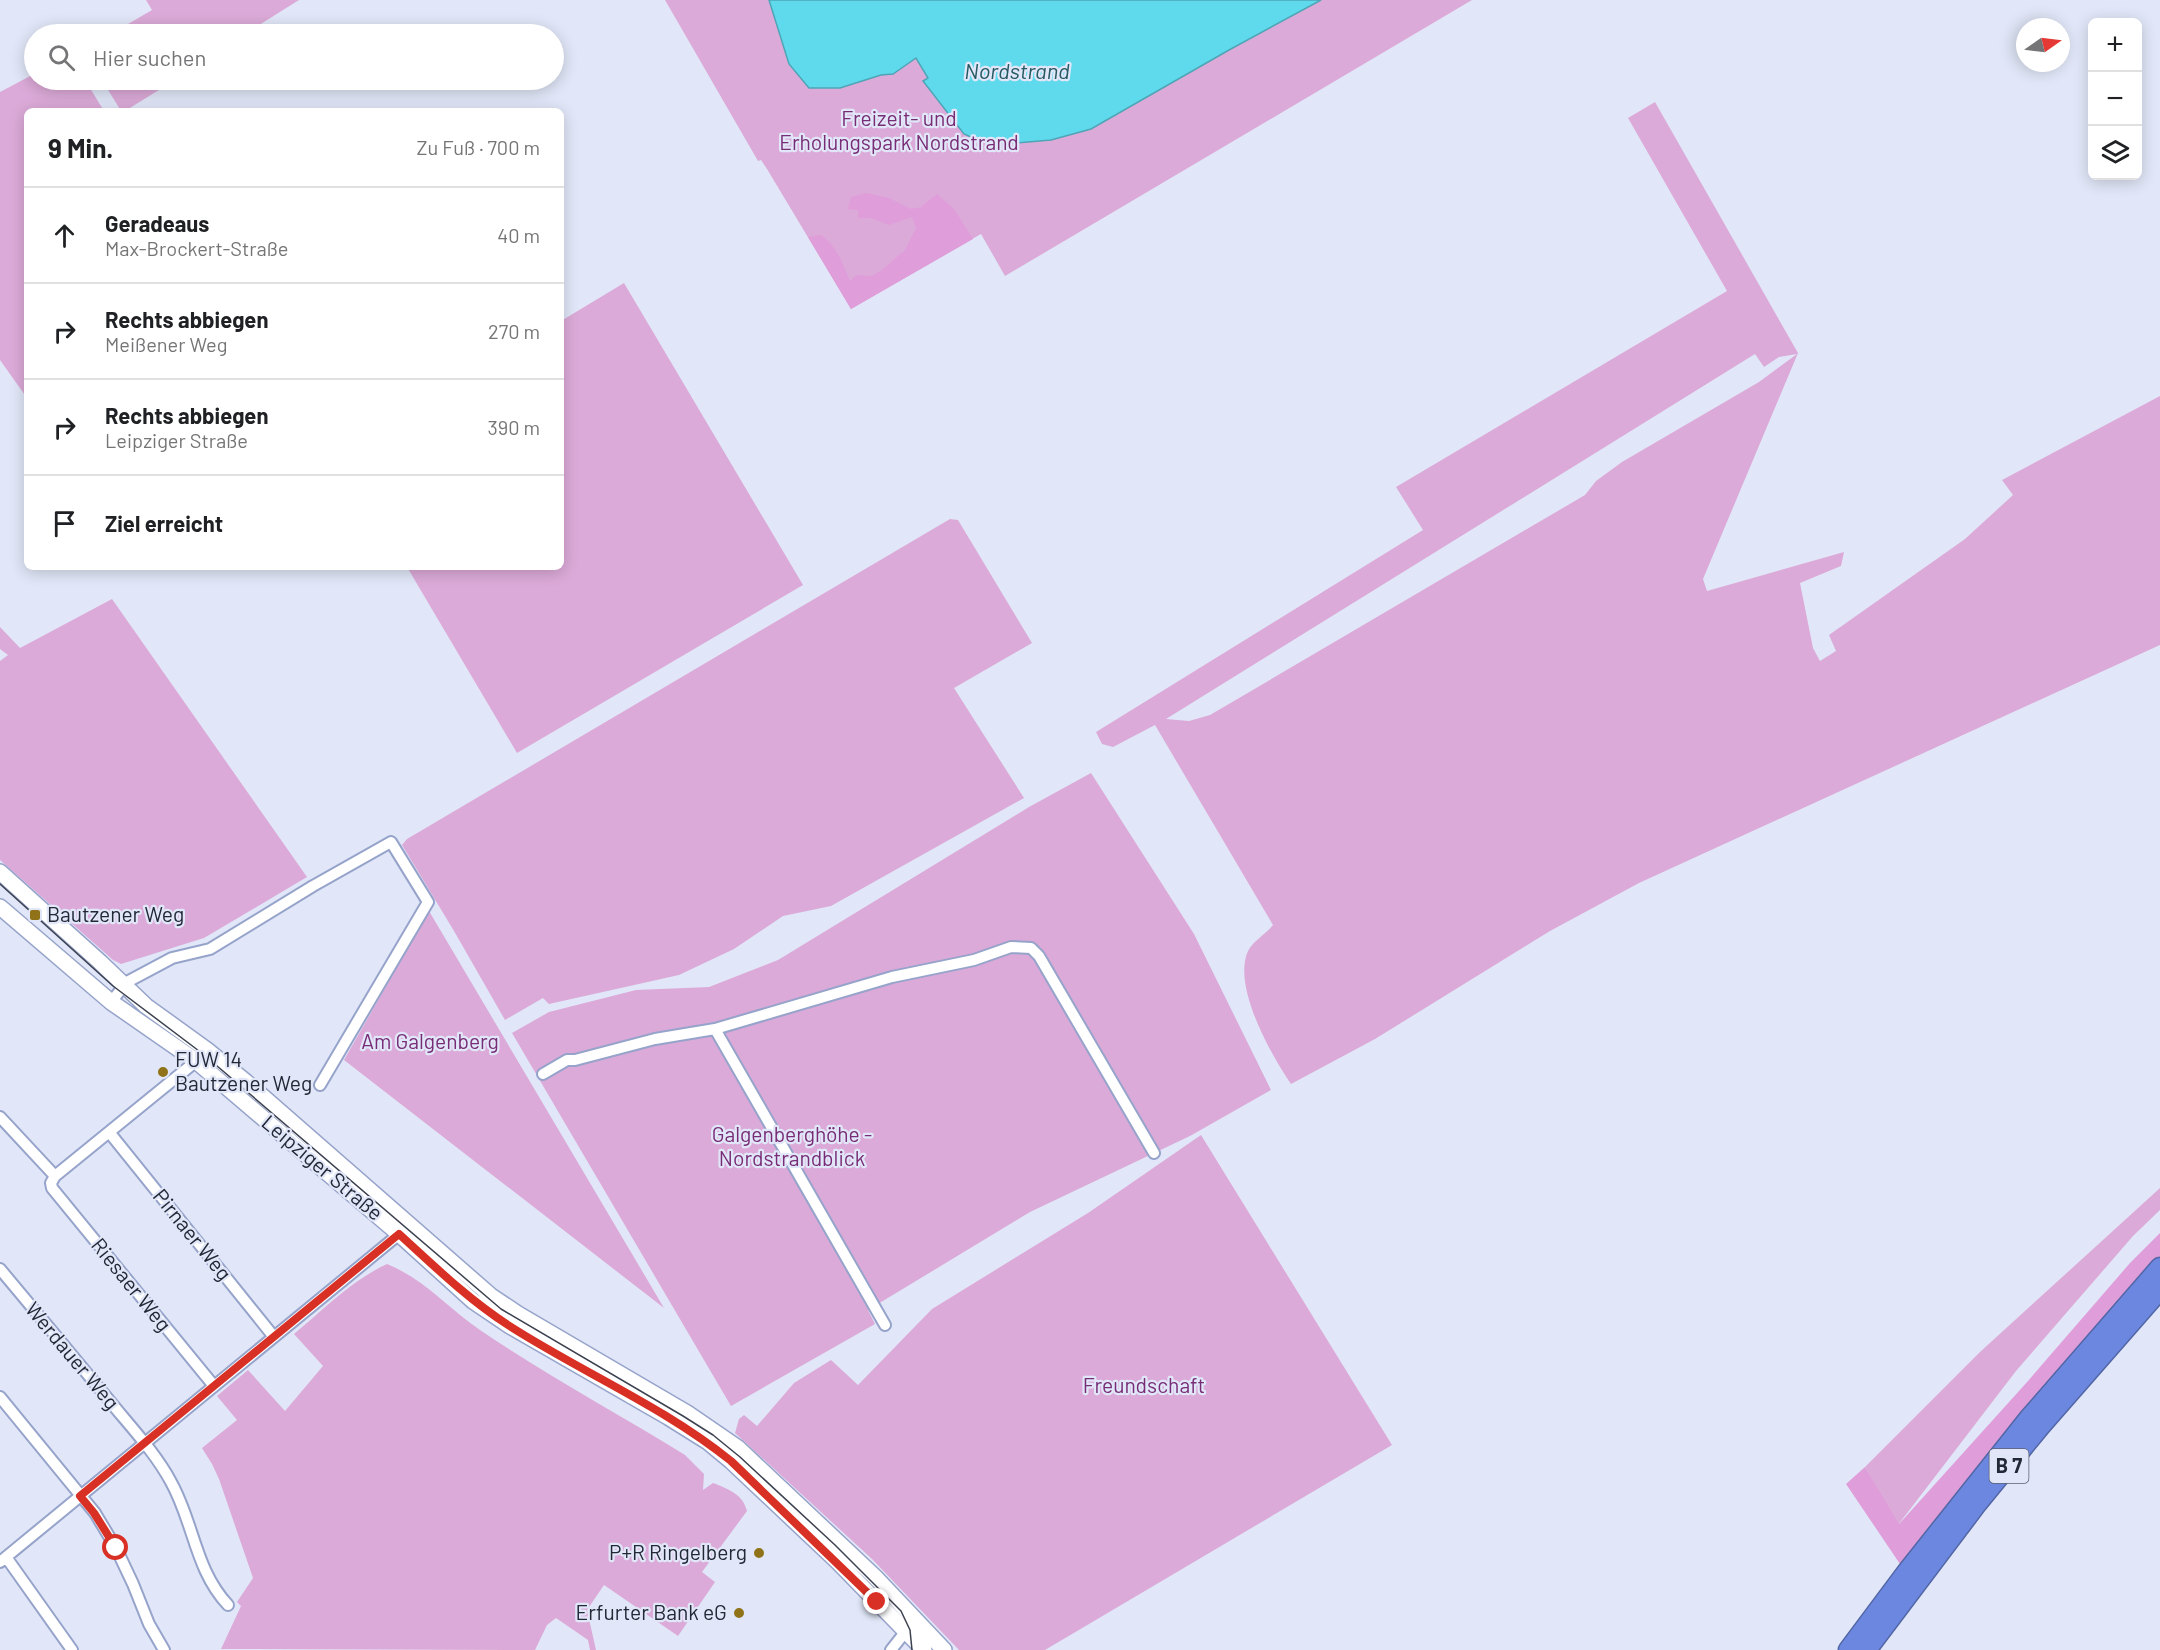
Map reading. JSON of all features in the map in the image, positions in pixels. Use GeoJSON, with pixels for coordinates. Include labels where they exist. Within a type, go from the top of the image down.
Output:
{"type":"FeatureCollection","features":[{"type":"Feature","properties":{"kind":"highway","name":"B 7"},"geometry":{"type":"LineString","coordinates":[[1848,1650],[2027,1419],[2160,1267]]}},
{"type":"Feature","properties":{"kind":"highway","name":"B 7"},"geometry":{"type":"LineString","coordinates":[[1867,1650],[1978,1503],[2034,1434],[2160,1290]]}},
{"type":"Feature","properties":{"kind":"main road","name":"Leipziger Straße"},"geometry":{"type":"LineString","coordinates":[[0,872],[100,962],[123,986],[404,1230],[518,1314],[687,1413],[738,1448],[874,1577],[932,1644]]}},
{"type":"Feature","properties":{"kind":"main road","name":"Leipziger Straße"},"geometry":{"type":"LineString","coordinates":[[0,906],[111,1002],[202,1056]]}},
{"type":"Feature","properties":{"kind":"main road","name":"Leipziger Straße"},"geometry":{"type":"LineString","coordinates":[[404,1230],[473,1301],[510,1326],[708,1442],[837,1561],[906,1631],[932,1644]]}},
{"type":"Feature","properties":{"kind":"street"},"geometry":{"type":"LineString","coordinates":[[111,1002],[123,986],[172,958],[210,949],[313,886],[391,842],[428,902],[320,1085]]}},
{"type":"Feature","properties":{"kind":"street"},"geometry":{"type":"LineString","coordinates":[[543,1074],[567,1060],[655,1039],[715,1029],[892,977],[974,960],[1011,947],[1031,948],[1039,956],[1154,1153]]}},
{"type":"Feature","properties":{"kind":"street"},"geometry":{"type":"LineString","coordinates":[[715,1029],[885,1325]]}},
{"type":"Feature","properties":{"kind":"street"},"geometry":{"type":"LineString","coordinates":[[53,1180],[202,1056]]}},
{"type":"Feature","properties":{"kind":"street","name":"Riesaer Weg"},"geometry":{"type":"LineString","coordinates":[[0,1117],[53,1180],[52,1188],[214,1386]]}},
{"type":"Feature","properties":{"kind":"street","name":"Pirnaer Weg"},"geometry":{"type":"LineString","coordinates":[[109,1132],[271,1339]]}},
{"type":"Feature","properties":{"kind":"street"},"geometry":{"type":"LineString","coordinates":[[72,1650],[44,1607],[3,1559],[240,1365],[250,1364],[264,1352],[271,1339],[404,1230]]}},
{"type":"Feature","properties":{"kind":"street","name":"Werdauer Weg"},"geometry":{"type":"LineString","coordinates":[[0,1269],[144,1443],[171,1482],[189,1521],[202,1566],[214,1591],[228,1605]]}},
{"type":"Feature","properties":{"kind":"street"},"geometry":{"type":"LineString","coordinates":[[0,1397],[94,1513],[116,1548],[149,1624],[164,1650]]}},
{"type":"Feature","properties":{"kind":"street"},"geometry":{"type":"LineString","coordinates":[[891,1650],[906,1631]]}},
{"type":"Feature","properties":{"kind":"green space"},"geometry":{"type":"Polygon","coordinates":[[[146,0],[299,0],[261,24],[128,24],[152,10],[146,0]]]}},
{"type":"Feature","properties":{"kind":"green space","name":"Freizeit- und Erholungspark Nordstrand"},"geometry":{"type":"Polygon","coordinates":[[[665,0],[1472,0],[1005,276],[981,234],[851,309],[767,169],[761,160],[758,161],[665,0]]]}},
{"type":"Feature","properties":{"kind":"green space"},"geometry":{"type":"Polygon","coordinates":[[[24,79],[24,90],[91,90],[102,108],[24,108],[24,394],[0,360],[0,92],[24,79]]]}},
{"type":"Feature","properties":{"kind":"green space"},"geometry":{"type":"Polygon","coordinates":[[[108,90],[159,90],[130,108],[119,108],[108,90]]]}},
{"type":"Feature","properties":{"kind":"green space"},"geometry":{"type":"Polygon","coordinates":[[[1655,102],[1798,353],[1703,579],[1707,591],[1844,552],[1841,566],[1800,583],[1813,648],[1820,661],[1836,651],[1829,635],[1965,539],[2013,495],[2002,480],[2160,396],[2160,645],[1639,883],[1550,931],[1375,1039],[1291,1084],[1264,1038],[1249,1001],[1245,982],[1244,966],[1248,951],[1273,925],[1155,725],[1113,747],[1102,744],[1096,732],[1423,530],[1396,487],[1727,291],[1628,118],[1655,102]],[[1755,354],[1166,719],[1189,721],[1210,715],[1585,495],[1596,481],[1622,462],[1759,382],[1797,354],[1779,357],[1764,367],[1755,354]]]}},
{"type":"Feature","properties":{"kind":"green space"},"geometry":{"type":"Polygon","coordinates":[[[624,283],[803,585],[517,753],[409,570],[564,570],[564,319],[624,283]]]}},
{"type":"Feature","properties":{"kind":"green space"},"geometry":{"type":"Polygon","coordinates":[[[950,519],[958,520],[1032,643],[954,688],[1024,798],[831,906],[783,916],[734,949],[679,975],[549,1004],[543,998],[505,1020],[402,845],[407,839],[950,519]]]}},
{"type":"Feature","properties":{"kind":"green space"},"geometry":{"type":"Polygon","coordinates":[[[112,599],[307,877],[204,938],[121,964],[113,960],[0,860],[0,661],[8,655],[0,649],[0,627],[20,648],[112,599]]]}},
{"type":"Feature","properties":{"kind":"green space","name":"Galgenberghöhe - Nordstrandblick"},"geometry":{"type":"Polygon","coordinates":[[[1091,773],[1194,934],[1271,1090],[1190,1136],[1030,1212],[868,1310],[875,1324],[731,1406],[512,1033],[549,1012],[636,990],[709,987],[778,960],[1029,807],[1091,773]]]}},
{"type":"Feature","properties":{"kind":"green space","name":"Am Galgenberg"},"geometry":{"type":"Polygon","coordinates":[[[429,911],[664,1308],[344,1060],[429,911]]]}},
{"type":"Feature","properties":{"kind":"green space","name":"Freundschaft"},"geometry":{"type":"Polygon","coordinates":[[[1201,1135],[1392,1445],[1045,1650],[959,1650],[872,1559],[735,1433],[739,1419],[744,1415],[757,1426],[794,1383],[831,1360],[858,1385],[932,1309],[1088,1213],[1201,1135]]]}},
{"type":"Feature","properties":{"kind":"green space"},"geometry":{"type":"Polygon","coordinates":[[[2160,1188],[2160,1210],[2133,1236],[2016,1371],[1898,1525],[1865,1467],[1980,1352],[2160,1188]]]}},
{"type":"Feature","properties":{"kind":"green space"},"geometry":{"type":"Polygon","coordinates":[[[387,1264],[413,1278],[505,1347],[685,1455],[704,1474],[703,1490],[713,1483],[734,1493],[742,1500],[747,1511],[702,1572],[715,1582],[678,1636],[604,1585],[587,1610],[596,1650],[590,1650],[588,1640],[556,1618],[547,1625],[535,1650],[221,1649],[241,1606],[237,1602],[253,1578],[219,1479],[202,1448],[237,1420],[217,1396],[248,1370],[285,1411],[323,1366],[294,1334],[350,1287],[387,1264]]]}},
{"type":"Feature","properties":{"kind":"shaded area"},"geometry":{"type":"Polygon","coordinates":[[[866,193],[889,198],[911,209],[921,207],[937,194],[954,209],[973,239],[851,309],[808,237],[821,235],[827,240],[838,255],[850,281],[857,275],[872,276],[882,270],[905,250],[916,228],[912,217],[889,225],[871,218],[858,218],[858,210],[848,209],[851,197],[866,193]]]}},
{"type":"Feature","properties":{"kind":"shaded area"},"geometry":{"type":"Polygon","coordinates":[[[2160,1233],[2160,1256],[2049,1382],[1900,1564],[1846,1484],[1865,1467],[1899,1524],[2028,1381],[2130,1263],[2160,1233]]]}},
{"type":"Feature","properties":{"kind":"water","name":"Nordstrand"},"geometry":{"type":"Polygon","coordinates":[[[769,0],[1321,0],[1091,129],[1051,140],[1016,143],[980,141],[964,134],[923,81],[928,78],[916,58],[893,74],[881,75],[840,88],[809,88],[789,64],[769,0]]]}},
{"type":"Feature","properties":{"kind":"tram line"},"geometry":{"type":"LineString","coordinates":[[0,884],[113,986],[203,1054],[501,1309],[683,1416],[713,1435],[740,1457],[835,1545],[901,1611],[910,1630],[912,1650]]}},
{"type":"Feature","properties":{"kind":"place","name":"Bautzener Weg"},"geometry":{"type":"Point","coordinates":[35,915]}},
{"type":"Feature","properties":{"kind":"place","name":"FUW 14 Bautzener Weg"},"geometry":{"type":"Point","coordinates":[163,1072]}},
{"type":"Feature","properties":{"kind":"place","name":"P+R Ringelberg"},"geometry":{"type":"Point","coordinates":[759,1553]}},
{"type":"Feature","properties":{"kind":"place","name":"Erfurter Bank eG"},"geometry":{"type":"Point","coordinates":[739,1613]}},
{"type":"Feature","properties":{"kind":"route"},"geometry":{"type":"LineString","coordinates":[[116,1548],[94,1513],[80,1496],[399,1234],[473,1301],[510,1326],[708,1442],[837,1561],[877,1602]]}}]}
